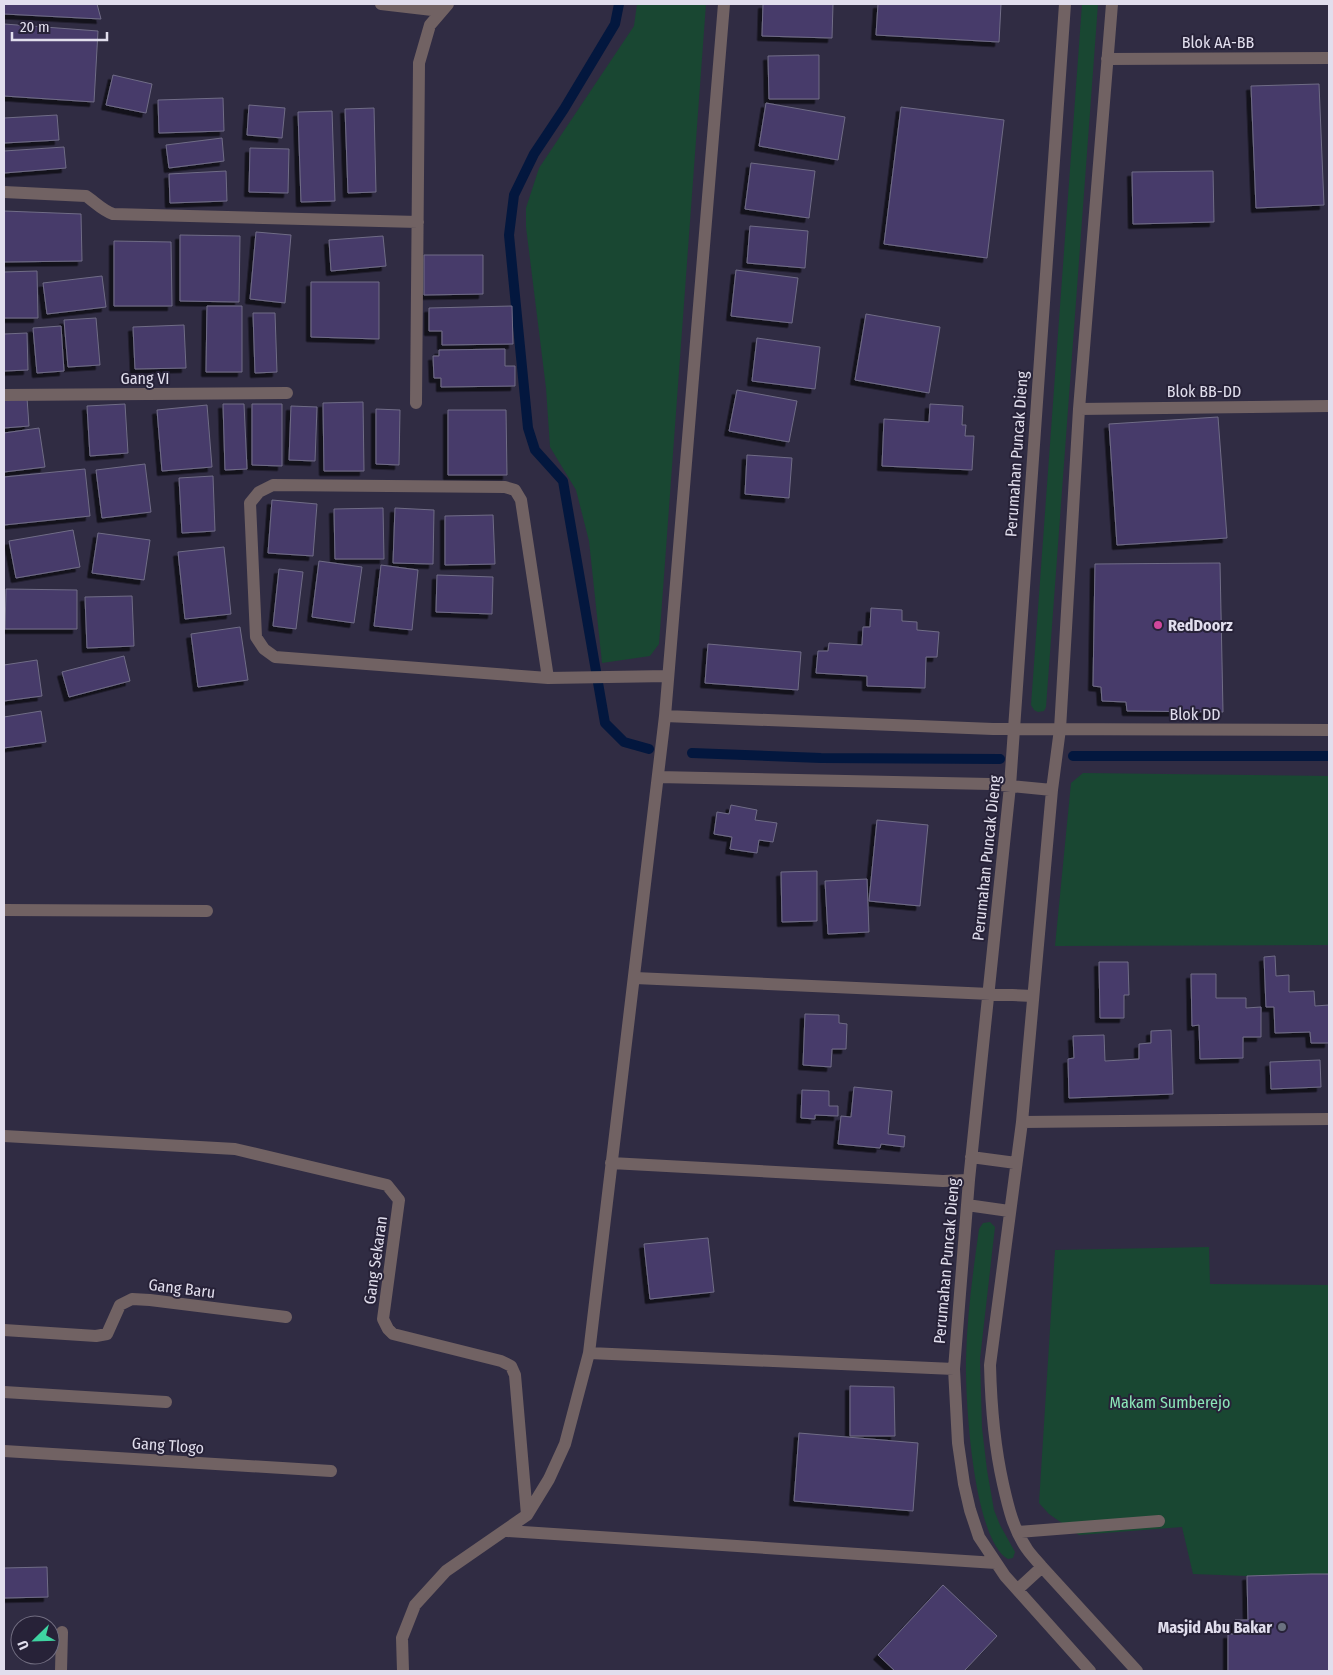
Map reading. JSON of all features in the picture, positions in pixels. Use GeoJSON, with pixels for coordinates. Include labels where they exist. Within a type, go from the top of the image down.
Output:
{"type":"FeatureCollection","features":[{"type":"Feature","properties":{"kind":"street"},"geometry":{"type":"LineString","coordinates":[[382,4],[445,7]]}},
{"type":"Feature","properties":{"kind":"street"},"geometry":{"type":"LineString","coordinates":[[403,1671],[402,1638],[415,1605],[446,1571],[507,1531],[527,1515],[549,1479],[565,1444],[589,1354],[665,716],[724,4]]}},
{"type":"Feature","properties":{"kind":"street","name":"Perumahan Puncak Dieng"},"geometry":{"type":"LineString","coordinates":[[1064,4],[1010,786],[971,1157],[954,1369],[958,1443],[964,1484],[970,1510],[980,1537],[996,1563],[1090,1671]]}},
{"type":"Feature","properties":{"kind":"street"},"geometry":{"type":"LineString","coordinates":[[1112,4],[1079,409],[1060,729],[1052,790],[1022,1122],[990,1365],[990,1386],[996,1452],[1009,1512],[1026,1548],[1137,1671]]}},
{"type":"Feature","properties":{"kind":"street"},"geometry":{"type":"LineString","coordinates":[[416,403],[419,63],[430,25],[445,7]]}},
{"type":"Feature","properties":{"kind":"street","name":"Blok AA-BB"},"geometry":{"type":"LineString","coordinates":[[1107,59],[1329,58]]}},
{"type":"Feature","properties":{"kind":"street"},"geometry":{"type":"LineString","coordinates":[[4,192],[86,196],[104,211],[113,214],[418,222]]}},
{"type":"Feature","properties":{"kind":"street","name":"Gang VI"},"geometry":{"type":"LineString","coordinates":[[4,395],[287,393]]}},
{"type":"Feature","properties":{"kind":"street","name":"Blok BB-DD"},"geometry":{"type":"LineString","coordinates":[[1079,409],[1329,406]]}},
{"type":"Feature","properties":{"kind":"street"},"geometry":{"type":"LineString","coordinates":[[548,678],[521,500],[515,490],[505,487],[273,486],[259,492],[250,504],[256,637],[264,649],[275,657],[548,678],[668,676]]}},
{"type":"Feature","properties":{"kind":"street","name":"Blok DD"},"geometry":{"type":"LineString","coordinates":[[665,716],[1014,729],[1329,730]]}},
{"type":"Feature","properties":{"kind":"street"},"geometry":{"type":"LineString","coordinates":[[658,777],[1010,786],[1052,790]]}},
{"type":"Feature","properties":{"kind":"street"},"geometry":{"type":"LineString","coordinates":[[4,910],[208,911]]}},
{"type":"Feature","properties":{"kind":"street"},"geometry":{"type":"LineString","coordinates":[[635,978],[1033,996]]}},
{"type":"Feature","properties":{"kind":"street"},"geometry":{"type":"LineString","coordinates":[[1022,1122],[1329,1119]]}},
{"type":"Feature","properties":{"kind":"street","name":"Gang Sekaran"},"geometry":{"type":"LineString","coordinates":[[4,1136],[235,1149],[387,1185],[399,1200],[383,1319],[393,1334],[502,1361],[512,1366],[515,1375],[527,1515]]}},
{"type":"Feature","properties":{"kind":"street"},"geometry":{"type":"LineString","coordinates":[[971,1157],[1016,1163]]}},
{"type":"Feature","properties":{"kind":"street"},"geometry":{"type":"LineString","coordinates":[[611,1163],[969,1180]]}},
{"type":"Feature","properties":{"kind":"street"},"geometry":{"type":"LineString","coordinates":[[967,1205],[1009,1212]]}},
{"type":"Feature","properties":{"kind":"street","name":"Gang Baru"},"geometry":{"type":"LineString","coordinates":[[4,1330],[96,1336],[107,1334],[120,1306],[132,1299],[286,1317]]}},
{"type":"Feature","properties":{"kind":"street"},"geometry":{"type":"LineString","coordinates":[[589,1354],[954,1369]]}},
{"type":"Feature","properties":{"kind":"street"},"geometry":{"type":"LineString","coordinates":[[4,1392],[166,1402]]}},
{"type":"Feature","properties":{"kind":"street","name":"Gang Tlogo"},"geometry":{"type":"LineString","coordinates":[[4,1451],[331,1472]]}},
{"type":"Feature","properties":{"kind":"street"},"geometry":{"type":"LineString","coordinates":[[1018,1532],[1159,1521]]}},
{"type":"Feature","properties":{"kind":"street"},"geometry":{"type":"LineString","coordinates":[[507,1531],[996,1563]]}},
{"type":"Feature","properties":{"kind":"street"},"geometry":{"type":"LineString","coordinates":[[1018,1589],[1042,1566]]}},
{"type":"Feature","properties":{"kind":"street"},"geometry":{"type":"LineString","coordinates":[[61,1671],[62,1632]]}},
{"type":"Feature","properties":{"kind":"green space"},"geometry":{"type":"Polygon","coordinates":[[[637,4],[706,4],[659,644],[650,656],[602,663],[589,541],[576,490],[550,447],[546,388],[526,227],[526,208],[539,168],[634,26],[637,4]]]}},
{"type":"Feature","properties":{"kind":"green space"},"geometry":{"type":"Polygon","coordinates":[[[1082,4],[1098,4],[1046,707],[1044,711],[1038,712],[1031,705],[1082,4]]]}},
{"type":"Feature","properties":{"kind":"green space"},"geometry":{"type":"Polygon","coordinates":[[[1083,773],[1329,776],[1329,945],[1055,946],[1071,783],[1083,773]]]}},
{"type":"Feature","properties":{"kind":"green space"},"geometry":{"type":"Polygon","coordinates":[[[990,1222],[995,1227],[980,1359],[982,1428],[994,1510],[1015,1552],[1013,1558],[1008,1559],[996,1547],[979,1498],[967,1404],[966,1378],[969,1310],[979,1229],[983,1223],[990,1222]]]}},
{"type":"Feature","properties":{"kind":"green space","name":"Makam Sumberejo"},"geometry":{"type":"Polygon","coordinates":[[[1209,1247],[1210,1284],[1329,1285],[1329,1574],[1247,1576],[1193,1574],[1182,1527],[1079,1535],[1049,1514],[1039,1503],[1055,1250],[1209,1247]]]}},
{"type":"Feature","properties":{"kind":"building"},"geometry":{"type":"Polygon","coordinates":[[[4,4],[97,4],[101,19],[4,14],[4,4]]]}},
{"type":"Feature","properties":{"kind":"building"},"geometry":{"type":"Polygon","coordinates":[[[763,4],[833,4],[832,38],[762,36],[763,4]]]}},
{"type":"Feature","properties":{"kind":"building"},"geometry":{"type":"Polygon","coordinates":[[[878,4],[1001,4],[999,42],[876,35],[878,4]]]}},
{"type":"Feature","properties":{"kind":"building"},"geometry":{"type":"Polygon","coordinates":[[[4,24],[98,31],[94,102],[4,96],[4,24]]]}},
{"type":"Feature","properties":{"kind":"building"},"geometry":{"type":"Polygon","coordinates":[[[819,55],[819,99],[769,99],[768,56],[819,55]]]}},
{"type":"Feature","properties":{"kind":"building"},"geometry":{"type":"Polygon","coordinates":[[[113,75],[152,84],[146,113],[106,105],[113,75]]]}},
{"type":"Feature","properties":{"kind":"building"},"geometry":{"type":"Polygon","coordinates":[[[1319,84],[1324,205],[1256,208],[1251,86],[1319,84]]]}},
{"type":"Feature","properties":{"kind":"building"},"geometry":{"type":"Polygon","coordinates":[[[223,98],[224,131],[159,133],[158,100],[223,98]]]}},
{"type":"Feature","properties":{"kind":"building"},"geometry":{"type":"Polygon","coordinates":[[[766,103],[845,117],[838,160],[759,146],[766,103]]]}},
{"type":"Feature","properties":{"kind":"building"},"geometry":{"type":"Polygon","coordinates":[[[249,105],[285,108],[282,138],[247,135],[249,105]]]}},
{"type":"Feature","properties":{"kind":"building"},"geometry":{"type":"Polygon","coordinates":[[[901,107],[1004,120],[987,258],[884,244],[901,107]]]}},
{"type":"Feature","properties":{"kind":"building"},"geometry":{"type":"Polygon","coordinates":[[[374,108],[376,192],[348,193],[345,109],[374,108]]]}},
{"type":"Feature","properties":{"kind":"building"},"geometry":{"type":"Polygon","coordinates":[[[332,111],[335,201],[301,202],[298,112],[332,111]]]}},
{"type":"Feature","properties":{"kind":"building"},"geometry":{"type":"Polygon","coordinates":[[[57,115],[59,140],[4,143],[4,118],[57,115]]]}},
{"type":"Feature","properties":{"kind":"building"},"geometry":{"type":"Polygon","coordinates":[[[222,138],[224,161],[169,168],[166,145],[222,138]]]}},
{"type":"Feature","properties":{"kind":"building"},"geometry":{"type":"Polygon","coordinates":[[[64,147],[66,168],[4,173],[4,151],[64,147]]]}},
{"type":"Feature","properties":{"kind":"building"},"geometry":{"type":"Polygon","coordinates":[[[250,148],[289,149],[288,193],[249,192],[250,148]]]}},
{"type":"Feature","properties":{"kind":"building"},"geometry":{"type":"Polygon","coordinates":[[[751,163],[815,171],[809,218],[745,209],[751,163]]]}},
{"type":"Feature","properties":{"kind":"building"},"geometry":{"type":"Polygon","coordinates":[[[226,171],[227,201],[170,203],[169,174],[226,171]]]}},
{"type":"Feature","properties":{"kind":"building"},"geometry":{"type":"Polygon","coordinates":[[[1213,171],[1214,222],[1133,224],[1132,172],[1213,171]]]}},
{"type":"Feature","properties":{"kind":"building"},"geometry":{"type":"Polygon","coordinates":[[[4,211],[81,214],[82,261],[4,262],[4,211]]]}},
{"type":"Feature","properties":{"kind":"building"},"geometry":{"type":"Polygon","coordinates":[[[750,226],[808,231],[805,268],[747,263],[750,226]]]}},
{"type":"Feature","properties":{"kind":"building"},"geometry":{"type":"Polygon","coordinates":[[[256,232],[291,235],[285,303],[250,299],[256,232]]]}},
{"type":"Feature","properties":{"kind":"building"},"geometry":{"type":"Polygon","coordinates":[[[180,235],[240,236],[239,302],[180,301],[180,235]]]}},
{"type":"Feature","properties":{"kind":"building"},"geometry":{"type":"Polygon","coordinates":[[[383,236],[386,266],[331,271],[329,240],[383,236]]]}},
{"type":"Feature","properties":{"kind":"building"},"geometry":{"type":"Polygon","coordinates":[[[114,241],[171,242],[172,306],[114,306],[114,241]]]}},
{"type":"Feature","properties":{"kind":"building"},"geometry":{"type":"Polygon","coordinates":[[[424,255],[483,255],[483,294],[424,295],[424,255]]]}},
{"type":"Feature","properties":{"kind":"building"},"geometry":{"type":"Polygon","coordinates":[[[736,270],[798,278],[792,323],[731,316],[736,270]]]}},
{"type":"Feature","properties":{"kind":"building"},"geometry":{"type":"Polygon","coordinates":[[[37,271],[38,318],[4,318],[4,272],[37,271]]]}},
{"type":"Feature","properties":{"kind":"building"},"geometry":{"type":"Polygon","coordinates":[[[102,276],[106,307],[47,314],[43,283],[102,276]]]}},
{"type":"Feature","properties":{"kind":"building"},"geometry":{"type":"Polygon","coordinates":[[[311,282],[379,282],[379,339],[311,337],[311,282]]]}},
{"type":"Feature","properties":{"kind":"building"},"geometry":{"type":"Polygon","coordinates":[[[207,306],[242,306],[242,372],[206,372],[207,306]]]}},
{"type":"Feature","properties":{"kind":"building"},"geometry":{"type":"Polygon","coordinates":[[[512,306],[513,344],[442,345],[442,331],[429,331],[429,308],[512,306]]]}},
{"type":"Feature","properties":{"kind":"building"},"geometry":{"type":"Polygon","coordinates":[[[253,313],[275,313],[277,372],[255,373],[253,313]]]}},
{"type":"Feature","properties":{"kind":"building"},"geometry":{"type":"Polygon","coordinates":[[[866,314],[940,327],[929,393],[855,380],[866,314]]]}},
{"type":"Feature","properties":{"kind":"building"},"geometry":{"type":"Polygon","coordinates":[[[96,318],[100,365],[68,367],[64,320],[96,318]]]}},
{"type":"Feature","properties":{"kind":"building"},"geometry":{"type":"Polygon","coordinates":[[[184,325],[186,368],[135,369],[133,327],[184,325]]]}},
{"type":"Feature","properties":{"kind":"building"},"geometry":{"type":"Polygon","coordinates":[[[61,326],[64,371],[37,373],[33,328],[61,326]]]}},
{"type":"Feature","properties":{"kind":"building"},"geometry":{"type":"Polygon","coordinates":[[[27,333],[28,370],[4,371],[4,334],[27,333]]]}},
{"type":"Feature","properties":{"kind":"building"},"geometry":{"type":"Polygon","coordinates":[[[757,338],[820,347],[815,389],[752,381],[757,338]]]}},
{"type":"Feature","properties":{"kind":"building"},"geometry":{"type":"Polygon","coordinates":[[[505,349],[505,366],[515,366],[515,386],[441,387],[441,378],[434,378],[433,356],[439,356],[439,350],[505,349]]]}},
{"type":"Feature","properties":{"kind":"building"},"geometry":{"type":"Polygon","coordinates":[[[737,390],[797,401],[789,442],[729,431],[737,390]]]}},
{"type":"Feature","properties":{"kind":"building"},"geometry":{"type":"Polygon","coordinates":[[[27,398],[29,426],[4,428],[4,400],[27,398]]]}},
{"type":"Feature","properties":{"kind":"building"},"geometry":{"type":"Polygon","coordinates":[[[363,402],[364,471],[324,471],[323,403],[363,402]]]}},
{"type":"Feature","properties":{"kind":"building"},"geometry":{"type":"Polygon","coordinates":[[[125,404],[128,453],[90,456],[87,406],[125,404]]]}},
{"type":"Feature","properties":{"kind":"building"},"geometry":{"type":"Polygon","coordinates":[[[223,404],[244,404],[247,469],[225,470],[223,404]]]}},
{"type":"Feature","properties":{"kind":"building"},"geometry":{"type":"Polygon","coordinates":[[[252,404],[282,404],[282,466],[252,465],[252,404]]]}},
{"type":"Feature","properties":{"kind":"building"},"geometry":{"type":"Polygon","coordinates":[[[930,404],[963,406],[962,425],[966,425],[965,436],[974,436],[972,470],[882,466],[884,419],[929,422],[930,404]]]}},
{"type":"Feature","properties":{"kind":"building"},"geometry":{"type":"Polygon","coordinates":[[[207,405],[212,467],[162,471],[157,410],[207,405]]]}},
{"type":"Feature","properties":{"kind":"building"},"geometry":{"type":"Polygon","coordinates":[[[291,406],[317,407],[315,461],[289,460],[291,406]]]}},
{"type":"Feature","properties":{"kind":"building"},"geometry":{"type":"Polygon","coordinates":[[[376,409],[400,410],[399,465],[376,464],[376,409]]]}},
{"type":"Feature","properties":{"kind":"building"},"geometry":{"type":"Polygon","coordinates":[[[448,410],[506,410],[507,475],[448,475],[448,410]]]}},
{"type":"Feature","properties":{"kind":"building"},"geometry":{"type":"Polygon","coordinates":[[[1218,417],[1227,538],[1117,545],[1109,424],[1218,417]]]}},
{"type":"Feature","properties":{"kind":"building"},"geometry":{"type":"Polygon","coordinates":[[[39,428],[45,467],[4,472],[4,433],[39,428]]]}},
{"type":"Feature","properties":{"kind":"building"},"geometry":{"type":"Polygon","coordinates":[[[747,455],[792,458],[789,498],[745,494],[747,455]]]}},
{"type":"Feature","properties":{"kind":"building"},"geometry":{"type":"Polygon","coordinates":[[[145,464],[151,512],[102,518],[96,470],[145,464]]]}},
{"type":"Feature","properties":{"kind":"building"},"geometry":{"type":"Polygon","coordinates":[[[85,469],[90,516],[4,525],[4,477],[85,469]]]}},
{"type":"Feature","properties":{"kind":"building"},"geometry":{"type":"Polygon","coordinates":[[[213,476],[215,531],[182,533],[179,478],[213,476]]]}},
{"type":"Feature","properties":{"kind":"building"},"geometry":{"type":"Polygon","coordinates":[[[272,500],[317,504],[313,556],[268,553],[272,500]]]}},
{"type":"Feature","properties":{"kind":"building"},"geometry":{"type":"Polygon","coordinates":[[[383,508],[384,559],[335,559],[334,509],[383,508]]]}},
{"type":"Feature","properties":{"kind":"building"},"geometry":{"type":"Polygon","coordinates":[[[395,508],[434,510],[433,564],[393,563],[395,508]]]}},
{"type":"Feature","properties":{"kind":"building"},"geometry":{"type":"Polygon","coordinates":[[[493,515],[495,564],[445,565],[445,516],[493,515]]]}},
{"type":"Feature","properties":{"kind":"building"},"geometry":{"type":"Polygon","coordinates":[[[73,530],[80,567],[16,578],[9,541],[73,530]]]}},
{"type":"Feature","properties":{"kind":"building"},"geometry":{"type":"Polygon","coordinates":[[[98,533],[150,540],[144,580],[92,573],[98,533]]]}},
{"type":"Feature","properties":{"kind":"building"},"geometry":{"type":"Polygon","coordinates":[[[224,547],[231,614],[185,619],[178,552],[224,547]]]}},
{"type":"Feature","properties":{"kind":"building"},"geometry":{"type":"Polygon","coordinates":[[[319,561],[362,567],[354,623],[312,617],[319,561]]]}},
{"type":"Feature","properties":{"kind":"building","name":"RedDoorz"},"geometry":{"type":"Polygon","coordinates":[[[1220,563],[1223,712],[1127,711],[1126,702],[1102,701],[1101,687],[1093,686],[1095,564],[1220,563]]]}},
{"type":"Feature","properties":{"kind":"building"},"geometry":{"type":"Polygon","coordinates":[[[381,565],[418,570],[412,630],[374,626],[381,565]]]}},
{"type":"Feature","properties":{"kind":"building"},"geometry":{"type":"Polygon","coordinates":[[[279,569],[303,572],[296,629],[273,626],[279,569]]]}},
{"type":"Feature","properties":{"kind":"building"},"geometry":{"type":"Polygon","coordinates":[[[437,575],[493,577],[492,614],[436,612],[437,575]]]}},
{"type":"Feature","properties":{"kind":"building"},"geometry":{"type":"Polygon","coordinates":[[[6,589],[77,590],[77,629],[5,629],[6,589]]]}},
{"type":"Feature","properties":{"kind":"building"},"geometry":{"type":"Polygon","coordinates":[[[132,596],[134,646],[87,648],[85,597],[132,596]]]}},
{"type":"Feature","properties":{"kind":"building"},"geometry":{"type":"Polygon","coordinates":[[[871,608],[902,610],[902,621],[917,622],[917,630],[939,632],[937,657],[926,657],[925,688],[867,686],[867,676],[816,673],[818,651],[828,651],[829,643],[862,645],[863,627],[870,627],[871,608]]]}},
{"type":"Feature","properties":{"kind":"building"},"geometry":{"type":"Polygon","coordinates":[[[240,627],[248,680],[198,687],[191,634],[240,627]]]}},
{"type":"Feature","properties":{"kind":"building"},"geometry":{"type":"Polygon","coordinates":[[[708,644],[801,652],[798,690],[705,683],[708,644]]]}},
{"type":"Feature","properties":{"kind":"building"},"geometry":{"type":"Polygon","coordinates":[[[124,656],[130,681],[69,697],[62,672],[124,656]]]}},
{"type":"Feature","properties":{"kind":"building"},"geometry":{"type":"Polygon","coordinates":[[[37,660],[42,696],[4,701],[4,665],[37,660]]]}},
{"type":"Feature","properties":{"kind":"building"},"geometry":{"type":"Polygon","coordinates":[[[41,711],[46,742],[4,748],[4,717],[41,711]]]}},
{"type":"Feature","properties":{"kind":"building"},"geometry":{"type":"Polygon","coordinates":[[[731,805],[757,810],[755,820],[777,823],[773,842],[759,840],[757,853],[730,849],[732,837],[714,834],[717,812],[729,814],[731,805]]]}},
{"type":"Feature","properties":{"kind":"building"},"geometry":{"type":"Polygon","coordinates":[[[877,820],[928,825],[920,906],[869,901],[877,820]]]}},
{"type":"Feature","properties":{"kind":"building"},"geometry":{"type":"Polygon","coordinates":[[[817,871],[817,921],[782,922],[781,872],[817,871]]]}},
{"type":"Feature","properties":{"kind":"building"},"geometry":{"type":"Polygon","coordinates":[[[867,879],[869,932],[828,934],[825,881],[867,879]]]}},
{"type":"Feature","properties":{"kind":"building"},"geometry":{"type":"Polygon","coordinates":[[[1275,956],[1276,976],[1289,975],[1289,992],[1314,991],[1315,1006],[1329,1005],[1329,1043],[1311,1043],[1310,1032],[1275,1033],[1274,1007],[1266,1007],[1264,957],[1275,956]]]}},
{"type":"Feature","properties":{"kind":"building"},"geometry":{"type":"Polygon","coordinates":[[[1099,962],[1128,962],[1129,995],[1124,995],[1124,1018],[1100,1018],[1099,962]]]}},
{"type":"Feature","properties":{"kind":"building"},"geometry":{"type":"Polygon","coordinates":[[[1191,974],[1216,974],[1216,998],[1246,998],[1246,1008],[1261,1007],[1261,1037],[1243,1037],[1243,1058],[1200,1059],[1199,1025],[1192,1026],[1191,974]]]}},
{"type":"Feature","properties":{"kind":"building"},"geometry":{"type":"Polygon","coordinates":[[[805,1014],[839,1015],[839,1023],[847,1024],[846,1049],[832,1049],[831,1067],[803,1065],[805,1014]]]}},
{"type":"Feature","properties":{"kind":"building"},"geometry":{"type":"Polygon","coordinates":[[[1171,1030],[1173,1094],[1069,1098],[1068,1059],[1074,1058],[1073,1036],[1104,1035],[1105,1061],[1139,1059],[1139,1044],[1151,1043],[1151,1031],[1171,1030]]]}},
{"type":"Feature","properties":{"kind":"building"},"geometry":{"type":"Polygon","coordinates":[[[1320,1060],[1321,1087],[1271,1089],[1270,1062],[1320,1060]]]}},
{"type":"Feature","properties":{"kind":"building"},"geometry":{"type":"Polygon","coordinates":[[[854,1087],[892,1091],[888,1134],[905,1136],[904,1147],[881,1144],[880,1148],[838,1144],[841,1116],[851,1117],[854,1087]]]}},
{"type":"Feature","properties":{"kind":"building"},"geometry":{"type":"Polygon","coordinates":[[[802,1090],[829,1091],[829,1106],[838,1106],[838,1116],[815,1115],[815,1119],[801,1118],[802,1090]]]}},
{"type":"Feature","properties":{"kind":"building"},"geometry":{"type":"Polygon","coordinates":[[[708,1238],[714,1292],[650,1299],[644,1244],[708,1238]]]}},
{"type":"Feature","properties":{"kind":"building"},"geometry":{"type":"Polygon","coordinates":[[[850,1386],[894,1387],[895,1436],[850,1436],[850,1386]]]}},
{"type":"Feature","properties":{"kind":"building"},"geometry":{"type":"Polygon","coordinates":[[[799,1433],[918,1443],[913,1511],[794,1501],[799,1433]]]}},
{"type":"Feature","properties":{"kind":"building"},"geometry":{"type":"Polygon","coordinates":[[[47,1567],[48,1597],[4,1598],[4,1568],[47,1567]]]}},
{"type":"Feature","properties":{"kind":"building","name":"Masjid Abu Bakar"},"geometry":{"type":"Polygon","coordinates":[[[1329,1574],[1329,1671],[1228,1671],[1228,1634],[1236,1634],[1235,1620],[1248,1620],[1247,1576],[1329,1574]]]}},
{"type":"Feature","properties":{"kind":"building"},"geometry":{"type":"Polygon","coordinates":[[[943,1585],[997,1636],[964,1671],[895,1671],[878,1655],[943,1585]]]}},
{"type":"Feature","properties":{"kind":"waterway"},"geometry":{"type":"LineString","coordinates":[[619,4],[615,24],[564,109],[534,154],[514,195],[509,235],[528,428],[535,450],[563,481],[605,723],[624,742],[649,749]]}},
{"type":"Feature","properties":{"kind":"waterway"},"geometry":{"type":"LineString","coordinates":[[692,753],[821,758],[1000,759]]}},
{"type":"Feature","properties":{"kind":"waterway"},"geometry":{"type":"LineString","coordinates":[[1073,756],[1329,756]]}},
{"type":"Feature","properties":{"kind":"place","name":"RedDoorz"},"geometry":{"type":"Point","coordinates":[1158,625]}},
{"type":"Feature","properties":{"kind":"place","name":"Masjid Abu Bakar"},"geometry":{"type":"Point","coordinates":[1282,1627]}}]}
